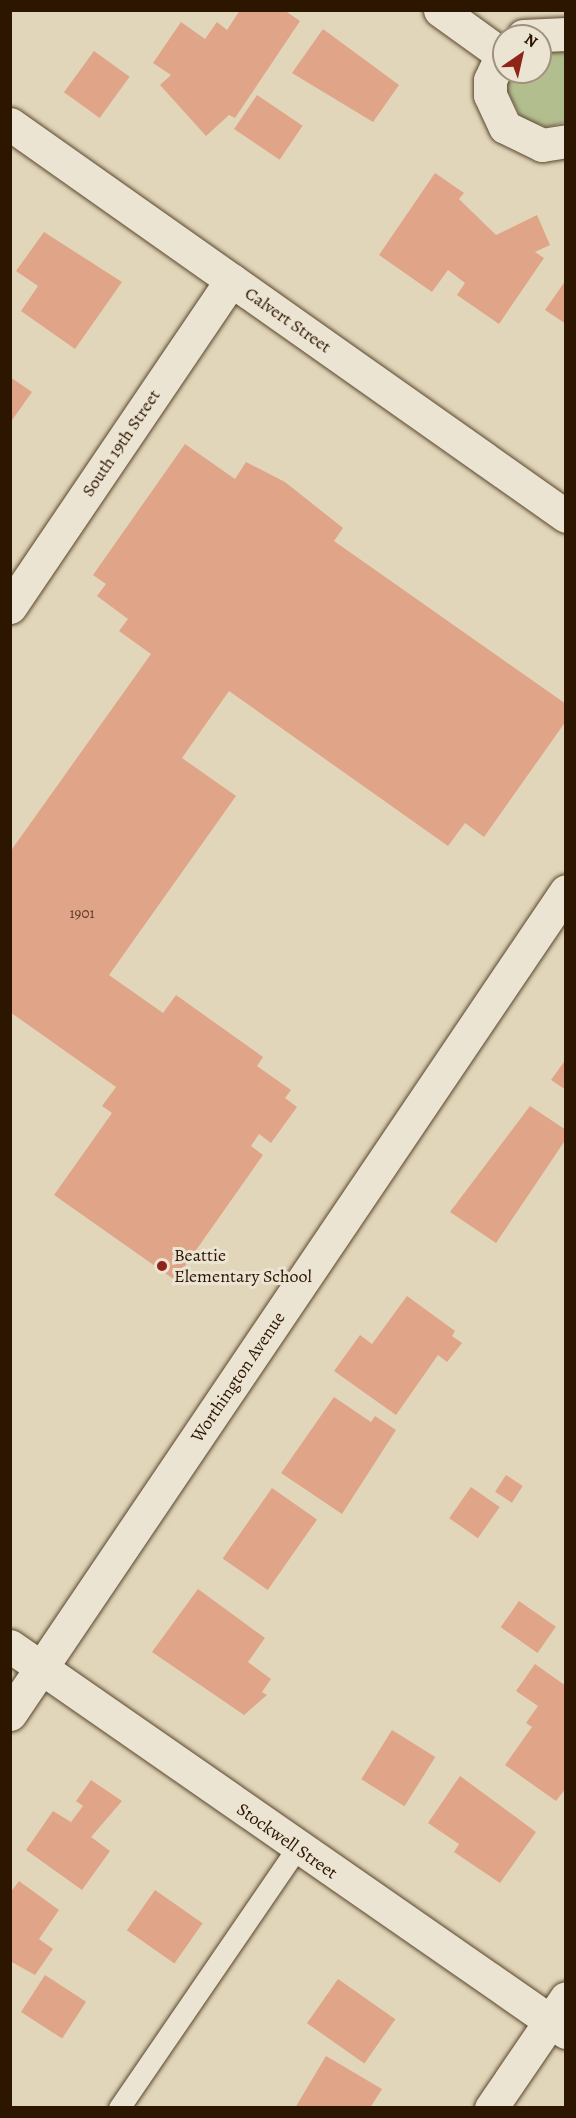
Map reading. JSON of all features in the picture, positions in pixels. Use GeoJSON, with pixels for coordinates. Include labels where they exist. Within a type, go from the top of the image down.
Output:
{"type":"FeatureCollection","features":[{"type":"Feature","properties":{"kind":"street"},"geometry":{"type":"LineString","coordinates":[[440,10],[492,38]]}},
{"type":"Feature","properties":{"kind":"street"},"geometry":{"type":"LineString","coordinates":[[494,84],[490,95],[505,127],[542,145],[566,141]]}},
{"type":"Feature","properties":{"kind":"street","name":"Calvert Street"},"geometry":{"type":"LineString","coordinates":[[10,124],[566,516]]}},
{"type":"Feature","properties":{"kind":"street","name":"South 19th Street"},"geometry":{"type":"LineString","coordinates":[[10,607],[231,280]]}},
{"type":"Feature","properties":{"kind":"street","name":"Worthington Avenue"},"geometry":{"type":"LineString","coordinates":[[10,1714],[566,891]]}},
{"type":"Feature","properties":{"kind":"street","name":"Stockwell Street"},"geometry":{"type":"LineString","coordinates":[[10,1646],[297,1848],[560,2018]]}},
{"type":"Feature","properties":{"kind":"street"},"geometry":{"type":"LineString","coordinates":[[491,2108],[560,2018]]}},
{"type":"Feature","properties":{"kind":"lane"},"geometry":{"type":"LineString","coordinates":[[119,2108],[297,1848]]}},
{"type":"Feature","properties":{"kind":"green space"},"geometry":{"type":"Polygon","coordinates":[[[552,47],[565,49],[565,122],[548,127],[523,120],[505,87],[506,84],[552,84],[552,47]]]}},
{"type":"Feature","properties":{"kind":"building"},"geometry":{"type":"Polygon","coordinates":[[[240,10],[284,10],[300,21],[235,118],[229,115],[206,136],[160,85],[171,75],[153,63],[181,22],[205,39],[217,22],[227,30],[240,10]]]}},
{"type":"Feature","properties":{"kind":"building"},"geometry":{"type":"Polygon","coordinates":[[[323,29],[399,85],[373,122],[292,73],[323,29]]]}},
{"type":"Feature","properties":{"kind":"building"},"geometry":{"type":"Polygon","coordinates":[[[94,51],[130,77],[100,118],[64,92],[94,51]]]}},
{"type":"Feature","properties":{"kind":"building"},"geometry":{"type":"Polygon","coordinates":[[[257,95],[303,126],[280,160],[234,129],[257,95]]]}},
{"type":"Feature","properties":{"kind":"building"},"geometry":{"type":"Polygon","coordinates":[[[435,173],[464,193],[459,199],[496,235],[537,215],[550,245],[535,252],[544,258],[499,324],[457,295],[465,283],[448,270],[432,292],[379,255],[435,173]]]}},
{"type":"Feature","properties":{"kind":"building"},"geometry":{"type":"Polygon","coordinates":[[[44,232],[122,282],[75,349],[21,311],[38,286],[16,271],[44,232]]]}},
{"type":"Feature","properties":{"kind":"building"},"geometry":{"type":"Polygon","coordinates":[[[566,280],[566,324],[545,310],[566,280]]]}},
{"type":"Feature","properties":{"kind":"building"},"geometry":{"type":"Polygon","coordinates":[[[10,377],[32,392],[10,423],[10,377]]]}},
{"type":"Feature","properties":{"kind":"building","name":"Beattie Elementary School"},"geometry":{"type":"Polygon","coordinates":[[[185,444],[235,479],[246,462],[285,482],[343,528],[334,541],[566,704],[566,721],[484,837],[465,823],[448,846],[229,691],[182,758],[236,796],[109,975],[163,1013],[176,995],[263,1057],[257,1066],[291,1090],[285,1098],[297,1107],[271,1143],[259,1134],[251,1146],[263,1155],[175,1280],[54,1195],[112,1113],[102,1106],[116,1087],[10,1012],[10,852],[151,654],[119,631],[128,619],[97,596],[106,584],[93,575],[185,444]]]}},
{"type":"Feature","properties":{"kind":"building"},"geometry":{"type":"Polygon","coordinates":[[[566,1059],[566,1090],[551,1080],[566,1059]]]}},
{"type":"Feature","properties":{"kind":"building"},"geometry":{"type":"Polygon","coordinates":[[[530,1106],[566,1130],[566,1139],[496,1243],[450,1212],[530,1106]]]}},
{"type":"Feature","properties":{"kind":"building"},"geometry":{"type":"Polygon","coordinates":[[[407,1296],[455,1331],[452,1336],[462,1343],[447,1362],[438,1355],[396,1415],[334,1371],[360,1335],[372,1344],[407,1296]]]}},
{"type":"Feature","properties":{"kind":"building"},"geometry":{"type":"Polygon","coordinates":[[[334,1397],[371,1422],[375,1416],[396,1430],[342,1514],[281,1473],[334,1397]]]}},
{"type":"Feature","properties":{"kind":"building"},"geometry":{"type":"Polygon","coordinates":[[[506,1475],[523,1486],[512,1503],[495,1492],[506,1475]]]}},
{"type":"Feature","properties":{"kind":"building"},"geometry":{"type":"Polygon","coordinates":[[[471,1487],[500,1507],[478,1538],[449,1518],[471,1487]]]}},
{"type":"Feature","properties":{"kind":"building"},"geometry":{"type":"Polygon","coordinates":[[[272,1488],[317,1520],[268,1590],[223,1558],[272,1488]]]}},
{"type":"Feature","properties":{"kind":"building"},"geometry":{"type":"Polygon","coordinates":[[[198,1589],[265,1638],[248,1662],[271,1679],[262,1692],[267,1695],[244,1715],[152,1652],[198,1589]]]}},
{"type":"Feature","properties":{"kind":"building"},"geometry":{"type":"Polygon","coordinates":[[[519,1601],[556,1627],[538,1653],[501,1627],[519,1601]]]}},
{"type":"Feature","properties":{"kind":"building"},"geometry":{"type":"Polygon","coordinates":[[[535,1664],[566,1686],[566,1788],[556,1801],[505,1765],[532,1727],[526,1723],[538,1706],[516,1691],[535,1664]]]}},
{"type":"Feature","properties":{"kind":"building"},"geometry":{"type":"Polygon","coordinates":[[[392,1730],[435,1757],[405,1806],[361,1779],[392,1730]]]}},
{"type":"Feature","properties":{"kind":"building"},"geometry":{"type":"Polygon","coordinates":[[[460,1776],[536,1832],[500,1883],[454,1852],[459,1844],[428,1823],[460,1776]]]}},
{"type":"Feature","properties":{"kind":"building"},"geometry":{"type":"Polygon","coordinates":[[[91,1780],[122,1801],[91,1837],[110,1851],[82,1890],[26,1850],[53,1811],[71,1822],[83,1806],[76,1801],[91,1780]]]}},
{"type":"Feature","properties":{"kind":"building"},"geometry":{"type":"Polygon","coordinates":[[[19,1881],[59,1910],[39,1939],[53,1949],[35,1975],[10,1961],[10,1893],[19,1881]]]}},
{"type":"Feature","properties":{"kind":"building"},"geometry":{"type":"Polygon","coordinates":[[[155,1890],[203,1923],[174,1963],[127,1930],[155,1890]]]}},
{"type":"Feature","properties":{"kind":"building"},"geometry":{"type":"Polygon","coordinates":[[[45,1975],[86,2002],[62,2039],[21,2012],[45,1975]]]}},
{"type":"Feature","properties":{"kind":"building"},"geometry":{"type":"Polygon","coordinates":[[[338,1979],[395,2019],[364,2063],[307,2023],[338,1979]]]}},
{"type":"Feature","properties":{"kind":"building"},"geometry":{"type":"Polygon","coordinates":[[[326,2056],[382,2089],[370,2108],[295,2108],[326,2056]]]}},
{"type":"Feature","properties":{"kind":"place","name":"Beattie Elementary School"},"geometry":{"type":"Point","coordinates":[162,1266]}}]}
